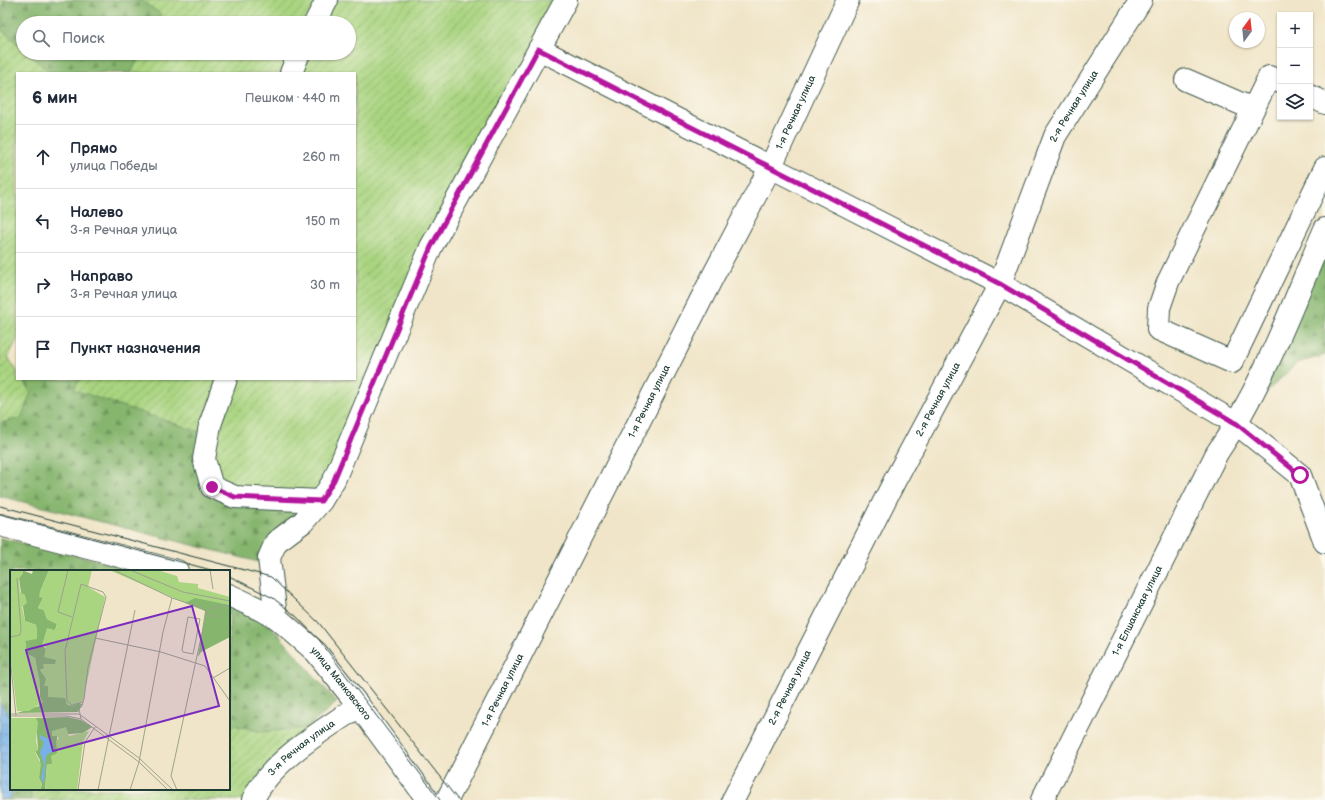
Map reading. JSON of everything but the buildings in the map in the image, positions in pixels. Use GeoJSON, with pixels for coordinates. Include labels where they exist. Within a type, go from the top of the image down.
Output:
{"type":"FeatureCollection","features":[{"type":"Feature","properties":{"kind":"street"},"geometry":{"type":"LineString","coordinates":[[319,16],[327,0]]}},
{"type":"Feature","properties":{"kind":"street"},"geometry":{"type":"LineString","coordinates":[[276,617],[269,558],[276,542],[303,522],[321,501],[334,480],[431,247],[566,0]]}},
{"type":"Feature","properties":{"kind":"street","name":"1-я Речная улица"},"geometry":{"type":"LineString","coordinates":[[447,800],[709,283],[771,166],[848,0]]}},
{"type":"Feature","properties":{"kind":"street","name":"2-я Речная улица"},"geometry":{"type":"LineString","coordinates":[[733,800],[896,480],[1000,284],[1055,136],[1142,0]]}},
{"type":"Feature","properties":{"kind":"street"},"geometry":{"type":"LineString","coordinates":[[538,49],[771,166],[1000,284],[1237,424],[1300,475],[1325,542]]}},
{"type":"Feature","properties":{"kind":"street"},"geometry":{"type":"LineString","coordinates":[[291,72],[296,60]]}},
{"type":"Feature","properties":{"kind":"street"},"geometry":{"type":"LineString","coordinates":[[1262,376],[1158,329],[1159,308],[1168,282],[1269,77],[1277,81]]}},
{"type":"Feature","properties":{"kind":"street"},"geometry":{"type":"LineString","coordinates":[[1186,80],[1253,109]]}},
{"type":"Feature","properties":{"kind":"street"},"geometry":{"type":"LineString","coordinates":[[1313,98],[1325,104]]}},
{"type":"Feature","properties":{"kind":"street"},"geometry":{"type":"LineString","coordinates":[[1232,362],[1325,168]]}},
{"type":"Feature","properties":{"kind":"street","name":"1-я Елшанская улица"},"geometry":{"type":"LineString","coordinates":[[1042,800],[1217,453],[1237,424],[1262,376],[1325,229]]}},
{"type":"Feature","properties":{"kind":"street"},"geometry":{"type":"LineString","coordinates":[[226,380],[210,425],[204,458],[212,487],[235,497],[321,501]]}},
{"type":"Feature","properties":{"kind":"street"},"geometry":{"type":"LineString","coordinates":[[0,524],[173,570]]}},
{"type":"Feature","properties":{"kind":"street","name":"улица Маяковского"},"geometry":{"type":"LineString","coordinates":[[230,595],[276,617],[316,652],[359,706],[428,800]]}},
{"type":"Feature","properties":{"kind":"street","name":"3-я Речная улица"},"geometry":{"type":"LineString","coordinates":[[253,800],[275,769],[310,739],[359,706]]}},
{"type":"Feature","properties":{"kind":"green space"},"geometry":{"type":"Polygon","coordinates":[[[0,0],[4,0],[1,29],[16,43],[16,60],[36,60],[49,72],[16,72],[16,342],[8,357],[16,369],[16,380],[23,380],[31,392],[21,418],[0,423],[0,0]]]}},
{"type":"Feature","properties":{"kind":"green space"},"geometry":{"type":"Polygon","coordinates":[[[4,0],[140,0],[161,14],[160,16],[16,16],[16,43],[1,29],[4,0]]]}},
{"type":"Feature","properties":{"kind":"green space"},"geometry":{"type":"Polygon","coordinates":[[[140,0],[557,0],[322,491],[215,497],[200,432],[74,390],[79,380],[356,380],[356,72],[132,72],[138,60],[356,60],[356,16],[160,16],[161,14],[140,0]]]}},
{"type":"Feature","properties":{"kind":"green space"},"geometry":{"type":"Polygon","coordinates":[[[36,60],[138,60],[132,72],[49,72],[36,60]]]}},
{"type":"Feature","properties":{"kind":"green space"},"geometry":{"type":"Polygon","coordinates":[[[1325,252],[1325,355],[1297,363],[1262,396],[1325,252]]]}},
{"type":"Feature","properties":{"kind":"green space"},"geometry":{"type":"Polygon","coordinates":[[[23,380],[80,380],[75,390],[200,432],[308,508],[263,563],[0,496],[0,423],[21,418],[31,392],[23,380]]]}},
{"type":"Feature","properties":{"kind":"green space"},"geometry":{"type":"Polygon","coordinates":[[[0,538],[140,570],[10,570],[10,790],[32,790],[30,800],[0,800],[0,538]]]}},
{"type":"Feature","properties":{"kind":"green space"},"geometry":{"type":"Polygon","coordinates":[[[230,605],[270,625],[337,702],[308,728],[262,732],[230,724],[230,605]]]}},
{"type":"Feature","properties":{"kind":"green space"},"geometry":{"type":"Polygon","coordinates":[[[230,724],[262,732],[308,728],[243,800],[30,800],[32,790],[230,790],[230,724]]]}},
{"type":"Feature","properties":{"kind":"water"},"geometry":{"type":"Polygon","coordinates":[[[0,703],[10,716],[10,790],[12,790],[11,798],[0,800],[0,703]]]}},
{"type":"Feature","properties":{"kind":"tram line"},"geometry":{"type":"LineString","coordinates":[[0,506],[271,577],[319,623],[458,800]]}},
{"type":"Feature","properties":{"kind":"tram line"},"geometry":{"type":"LineString","coordinates":[[0,514],[211,570]]}},
{"type":"Feature","properties":{"kind":"tram line"},"geometry":{"type":"LineString","coordinates":[[230,576],[273,598],[296,616],[320,641],[440,800]]}},
{"type":"Feature","properties":{"kind":"route"},"geometry":{"type":"LineString","coordinates":[[212,487],[235,497],[321,501],[334,480],[431,247],[538,49],[771,166],[1000,284],[1237,424],[1300,475]]}}]}
